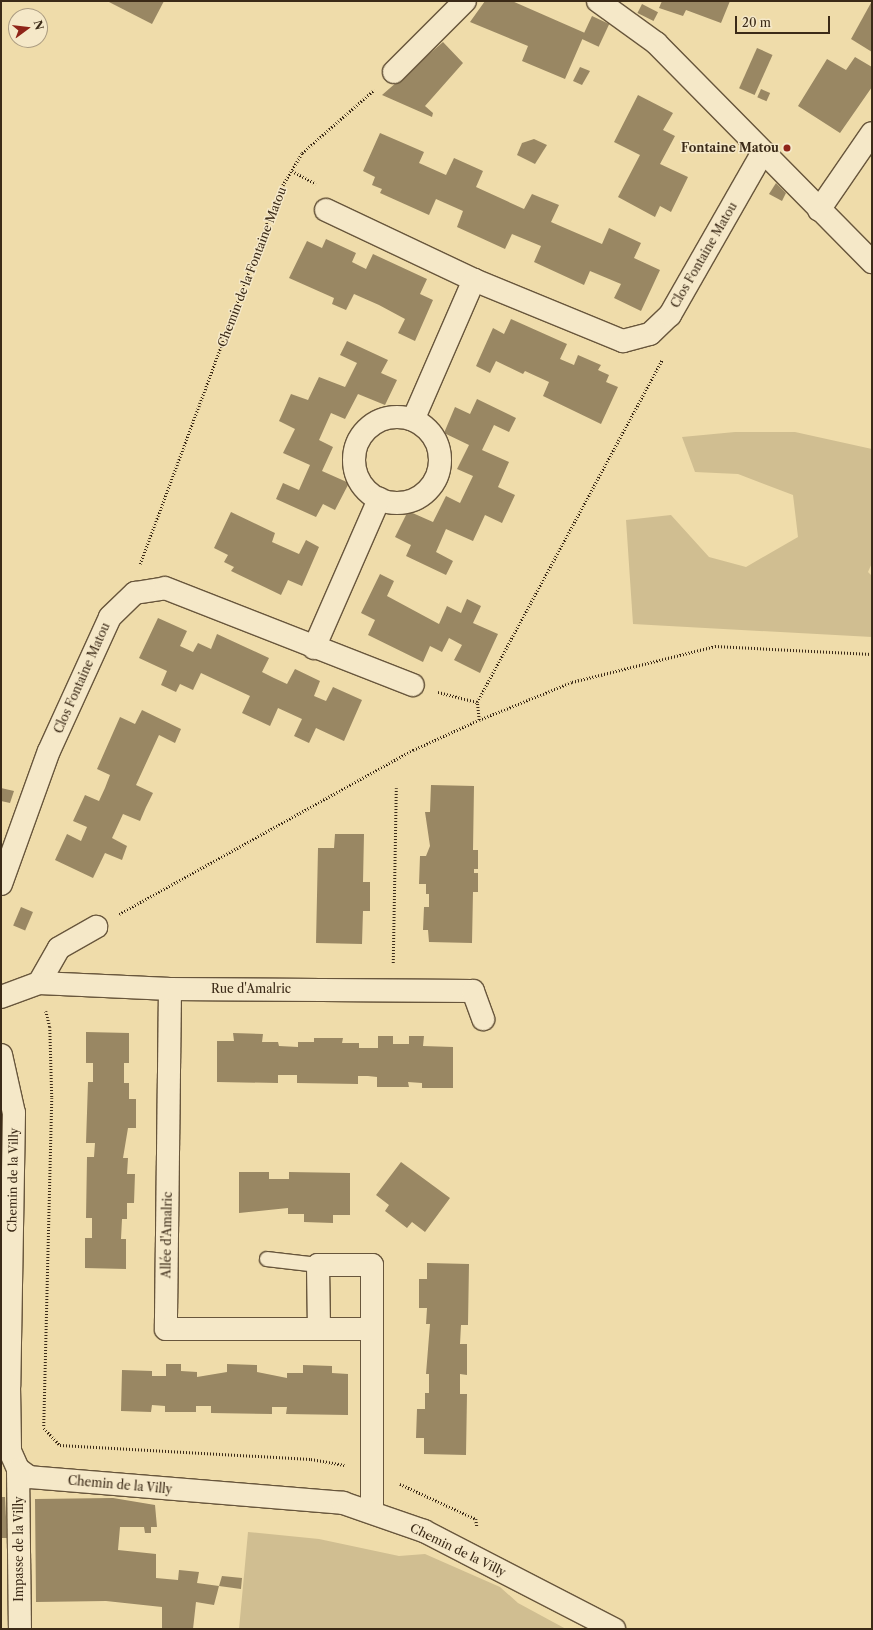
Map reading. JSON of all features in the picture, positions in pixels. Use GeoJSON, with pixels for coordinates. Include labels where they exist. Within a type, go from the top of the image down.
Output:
{"type":"FeatureCollection","features":[{"type":"Feature","properties":{"kind":"street"},"geometry":{"type":"LineString","coordinates":[[394,72],[465,1]]}},
{"type":"Feature","properties":{"kind":"street"},"geometry":{"type":"LineString","coordinates":[[598,1],[656,43],[762,154],[872,262]]}},
{"type":"Feature","properties":{"kind":"street"},"geometry":{"type":"LineString","coordinates":[[819,210],[872,133]]}},
{"type":"Feature","properties":{"kind":"street","name":"Clos Fontaine Matou"},"geometry":{"type":"LineString","coordinates":[[326,210],[474,280],[623,341],[650,334],[670,315],[762,154]]}},
{"type":"Feature","properties":{"kind":"street"},"geometry":{"type":"LineString","coordinates":[[413,420],[474,280]]}},
{"type":"Feature","properties":{"kind":"street"},"geometry":{"type":"LineString","coordinates":[[399,416],[413,420],[425,427],[436,444],[440,464],[436,477],[418,498],[406,503],[378,499],[358,479],[354,450],[371,425],[399,416]]}},
{"type":"Feature","properties":{"kind":"street"},"geometry":{"type":"LineString","coordinates":[[314,648],[378,499]]}},
{"type":"Feature","properties":{"kind":"street"},"geometry":{"type":"LineString","coordinates":[[135,593],[165,588],[314,648],[413,685]]}},
{"type":"Feature","properties":{"kind":"street","name":"Clos Fontaine Matou"},"geometry":{"type":"LineString","coordinates":[[1,884],[49,751],[110,617],[135,593]]}},
{"type":"Feature","properties":{"kind":"street"},"geometry":{"type":"LineString","coordinates":[[39,983],[59,948],[96,927]]}},
{"type":"Feature","properties":{"kind":"street","name":"Rue d'Amalric"},"geometry":{"type":"LineString","coordinates":[[1,997],[39,983],[170,989],[393,988],[473,990],[483,1019]]}},
{"type":"Feature","properties":{"kind":"street","name":"Allée d'Amalric"},"geometry":{"type":"LineString","coordinates":[[170,989],[166,1329],[372,1329]]}},
{"type":"Feature","properties":{"kind":"street","name":"Chemin de la Villy"},"geometry":{"type":"LineString","coordinates":[[1,1055],[14,1113],[9,1386],[10,1451],[18,1469],[29,1477],[343,1503],[424,1531],[614,1629]]}},
{"type":"Feature","properties":{"kind":"street"},"geometry":{"type":"LineString","coordinates":[[319,1329],[318,1265],[372,1265],[372,1512]]}},
{"type":"Feature","properties":{"kind":"street","name":"Impasse de la Villy"},"geometry":{"type":"LineString","coordinates":[[18,1469],[20,1629]]}},
{"type":"Feature","properties":{"kind":"lane"},"geometry":{"type":"LineString","coordinates":[[267,1259],[318,1265]]}},
{"type":"Feature","properties":{"kind":"path","name":"Chemin de la Fontaine Matou"},"geometry":{"type":"LineString","coordinates":[[135,593],[140,563],[278,193],[302,153],[394,72]]}},
{"type":"Feature","properties":{"kind":"path"},"geometry":{"type":"LineString","coordinates":[[479,720],[572,682],[715,646],[872,654]]}},
{"type":"Feature","properties":{"kind":"path"},"geometry":{"type":"LineString","coordinates":[[413,685],[477,702]]}},
{"type":"Feature","properties":{"kind":"path"},"geometry":{"type":"LineString","coordinates":[[393,988],[396,788]]}},
{"type":"Feature","properties":{"kind":"path"},"geometry":{"type":"LineString","coordinates":[[39,983],[50,1027],[52,1098],[44,1428],[60,1446],[311,1459],[371,1471],[476,1519],[478,1534]]}},
{"type":"Feature","properties":{"kind":"shaded area"},"geometry":{"type":"Polygon","coordinates":[[[735,432],[795,432],[872,449],[872,563],[868,572],[872,576],[872,637],[633,624],[626,520],[671,515],[709,557],[746,567],[798,537],[793,495],[738,474],[695,472],[682,437],[735,432]]]}},
{"type":"Feature","properties":{"kind":"shaded area"},"geometry":{"type":"Polygon","coordinates":[[[248,1532],[319,1539],[399,1556],[425,1554],[500,1587],[518,1603],[566,1629],[239,1629],[248,1532]]]}},
{"type":"Feature","properties":{"kind":"building"},"geometry":{"type":"Polygon","coordinates":[[[107,1],[164,1],[152,24],[107,1]]]}},
{"type":"Feature","properties":{"kind":"building"},"geometry":{"type":"Polygon","coordinates":[[[485,1],[512,1],[585,33],[565,79],[522,61],[528,46],[470,22],[485,1]]]}},
{"type":"Feature","properties":{"kind":"building"},"geometry":{"type":"Polygon","coordinates":[[[662,1],[730,1],[721,23],[686,10],[683,16],[659,8],[662,1]]]}},
{"type":"Feature","properties":{"kind":"building"},"geometry":{"type":"Polygon","coordinates":[[[872,1],[872,52],[851,39],[872,1]]]}},
{"type":"Feature","properties":{"kind":"building"},"geometry":{"type":"Polygon","coordinates":[[[642,4],[658,12],[653,21],[637,13],[642,4]]]}},
{"type":"Feature","properties":{"kind":"building"},"geometry":{"type":"Polygon","coordinates":[[[592,16],[609,24],[599,47],[581,39],[592,16]]]}},
{"type":"Feature","properties":{"kind":"building"},"geometry":{"type":"Polygon","coordinates":[[[443,42],[463,63],[425,106],[433,113],[432,117],[382,95],[443,42]]]}},
{"type":"Feature","properties":{"kind":"building"},"geometry":{"type":"Polygon","coordinates":[[[757,48],[773,55],[755,95],[739,88],[757,48]]]}},
{"type":"Feature","properties":{"kind":"building"},"geometry":{"type":"Polygon","coordinates":[[[855,57],[872,67],[872,87],[840,133],[798,106],[827,59],[846,70],[855,57]]]}},
{"type":"Feature","properties":{"kind":"building"},"geometry":{"type":"Polygon","coordinates":[[[580,67],[590,71],[582,85],[573,81],[580,67]]]}},
{"type":"Feature","properties":{"kind":"building"},"geometry":{"type":"Polygon","coordinates":[[[761,89],[770,93],[766,101],[757,97],[761,89]]]}},
{"type":"Feature","properties":{"kind":"building"},"geometry":{"type":"Polygon","coordinates":[[[638,95],[673,113],[663,130],[675,136],[660,164],[688,177],[671,212],[660,206],[655,217],[618,197],[640,155],[614,142],[638,95]]]}},
{"type":"Feature","properties":{"kind":"building"},"geometry":{"type":"Polygon","coordinates":[[[380,133],[424,152],[419,163],[446,175],[454,158],[483,171],[476,187],[524,209],[532,194],[559,205],[551,222],[602,244],[609,228],[641,243],[634,258],[660,270],[641,311],[614,298],[621,284],[590,271],[584,285],[534,262],[541,246],[512,234],[505,249],[457,227],[463,211],[436,199],[429,215],[380,193],[382,189],[372,185],[375,177],[363,171],[380,133]]]}},
{"type":"Feature","properties":{"kind":"building"},"geometry":{"type":"Polygon","coordinates":[[[534,139],[547,145],[535,164],[517,155],[522,143],[534,139]]]}},
{"type":"Feature","properties":{"kind":"building"},"geometry":{"type":"Polygon","coordinates":[[[776,183],[786,193],[782,201],[769,194],[776,183]]]}},
{"type":"Feature","properties":{"kind":"building"},"geometry":{"type":"Polygon","coordinates":[[[326,239],[356,253],[352,262],[366,269],[373,254],[427,279],[420,294],[433,300],[415,341],[398,333],[405,319],[379,305],[354,294],[346,310],[332,304],[334,298],[289,278],[307,241],[322,248],[326,239]]]}},
{"type":"Feature","properties":{"kind":"building"},"geometry":{"type":"Polygon","coordinates":[[[511,319],[567,344],[560,359],[574,365],[578,355],[601,365],[598,370],[609,375],[606,382],[618,387],[601,424],[543,396],[549,382],[525,371],[523,374],[496,361],[490,373],[476,366],[493,328],[504,334],[511,319]]]}},
{"type":"Feature","properties":{"kind":"building"},"geometry":{"type":"Polygon","coordinates":[[[347,341],[388,360],[381,373],[397,380],[385,405],[358,394],[345,419],[331,413],[319,440],[333,447],[322,471],[349,483],[335,510],[323,504],[316,517],[276,499],[283,483],[299,490],[310,465],[283,453],[295,429],[279,421],[291,394],[308,400],[319,377],[345,387],[357,363],[340,355],[347,341]]]}},
{"type":"Feature","properties":{"kind":"building"},"geometry":{"type":"Polygon","coordinates":[[[477,399],[516,418],[509,432],[494,425],[482,450],[509,462],[498,487],[515,495],[502,523],[485,515],[473,541],[446,529],[436,552],[453,561],[446,575],[406,556],[411,545],[395,537],[408,511],[433,522],[446,496],[460,503],[473,476],[457,469],[469,445],[444,433],[455,407],[470,414],[477,399]]]}},
{"type":"Feature","properties":{"kind":"building"},"geometry":{"type":"Polygon","coordinates":[[[231,512],[275,533],[272,542],[299,554],[306,540],[319,547],[302,586],[288,580],[281,595],[231,571],[234,567],[224,562],[228,555],[214,548],[231,512]]]}},
{"type":"Feature","properties":{"kind":"building"},"geometry":{"type":"Polygon","coordinates":[[[380,574],[394,581],[387,596],[439,624],[447,606],[461,613],[467,599],[481,606],[473,623],[498,634],[480,673],[454,660],[462,645],[449,638],[442,652],[430,646],[423,662],[368,635],[375,620],[361,613],[380,574]]]}},
{"type":"Feature","properties":{"kind":"building"},"geometry":{"type":"Polygon","coordinates":[[[158,618],[187,631],[180,646],[193,652],[198,643],[211,649],[217,634],[269,658],[262,672],[287,684],[295,669],[320,681],[314,696],[326,701],[333,687],[362,700],[344,741],[316,728],[309,743],[294,736],[302,719],[278,708],[270,726],[242,713],[250,696],[201,673],[193,690],[180,684],[176,692],[161,685],[167,671],[139,658],[158,618]]]}},
{"type":"Feature","properties":{"kind":"building"},"geometry":{"type":"Polygon","coordinates":[[[142,710],[181,729],[175,743],[159,735],[136,785],[153,793],[140,821],[123,814],[112,838],[127,846],[122,860],[105,853],[93,878],[55,860],[67,834],[81,841],[87,827],[73,821],[85,795],[99,801],[105,788],[110,775],[97,769],[120,717],[135,724],[142,710]]]}},
{"type":"Feature","properties":{"kind":"building"},"geometry":{"type":"Polygon","coordinates":[[[431,785],[474,786],[473,850],[478,850],[478,869],[474,869],[474,873],[478,873],[478,892],[473,892],[472,943],[429,942],[428,930],[423,930],[424,907],[429,907],[429,894],[426,894],[426,884],[419,884],[420,856],[426,856],[430,846],[425,812],[430,812],[431,785]]]}},
{"type":"Feature","properties":{"kind":"building"},"geometry":{"type":"Polygon","coordinates":[[[1,788],[14,791],[10,803],[1,801],[1,788]]]}},
{"type":"Feature","properties":{"kind":"building"},"geometry":{"type":"Polygon","coordinates":[[[335,834],[364,834],[363,882],[370,882],[370,911],[363,911],[362,944],[316,943],[318,848],[334,848],[335,834]]]}},
{"type":"Feature","properties":{"kind":"building"},"geometry":{"type":"Polygon","coordinates":[[[21,907],[33,912],[25,930],[13,925],[21,907]]]}},
{"type":"Feature","properties":{"kind":"building"},"geometry":{"type":"Polygon","coordinates":[[[86,1032],[129,1033],[129,1063],[124,1063],[124,1083],[129,1083],[129,1099],[136,1099],[136,1128],[128,1128],[123,1158],[128,1158],[127,1174],[135,1174],[134,1203],[127,1203],[127,1219],[122,1219],[121,1239],[126,1239],[126,1269],[85,1268],[85,1238],[92,1238],[92,1218],[86,1218],[87,1157],[94,1157],[95,1143],[86,1143],[88,1082],[93,1082],[93,1063],[86,1063],[86,1032]]]}},
{"type":"Feature","properties":{"kind":"building"},"geometry":{"type":"Polygon","coordinates":[[[233,1033],[263,1034],[262,1042],[278,1042],[279,1046],[298,1047],[298,1042],[314,1042],[314,1038],[343,1038],[342,1043],[359,1043],[359,1048],[378,1048],[378,1036],[393,1036],[393,1044],[409,1044],[409,1036],[424,1036],[423,1046],[453,1047],[453,1088],[422,1088],[422,1083],[408,1082],[409,1087],[377,1087],[377,1077],[368,1076],[358,1076],[358,1084],[297,1083],[297,1075],[278,1075],[278,1083],[217,1082],[217,1041],[234,1041],[233,1033]]]}},
{"type":"Feature","properties":{"kind":"building"},"geometry":{"type":"Polygon","coordinates":[[[401,1162],[450,1198],[425,1232],[412,1222],[407,1228],[385,1211],[389,1205],[376,1195],[401,1162]]]}},
{"type":"Feature","properties":{"kind":"building"},"geometry":{"type":"Polygon","coordinates":[[[239,1172],[269,1172],[269,1179],[289,1179],[289,1172],[350,1173],[350,1215],[333,1215],[333,1223],[304,1222],[304,1214],[288,1214],[288,1208],[239,1213],[239,1172]]]}},
{"type":"Feature","properties":{"kind":"building"},"geometry":{"type":"Polygon","coordinates":[[[427,1263],[469,1264],[468,1325],[461,1325],[460,1344],[467,1344],[467,1375],[460,1374],[460,1394],[467,1394],[466,1455],[424,1454],[424,1438],[416,1438],[417,1409],[425,1409],[425,1393],[429,1393],[429,1374],[426,1374],[430,1324],[426,1324],[427,1308],[419,1308],[419,1279],[427,1279],[427,1263]]]}},
{"type":"Feature","properties":{"kind":"building"},"geometry":{"type":"Polygon","coordinates":[[[166,1364],[181,1364],[181,1371],[197,1372],[197,1377],[227,1372],[227,1364],[257,1365],[257,1372],[287,1378],[287,1373],[303,1373],[303,1365],[332,1366],[332,1373],[348,1374],[348,1415],[286,1414],[287,1407],[272,1407],[272,1414],[211,1413],[211,1406],[196,1406],[196,1412],[165,1412],[165,1406],[152,1405],[151,1412],[121,1411],[122,1370],[152,1371],[152,1376],[166,1376],[166,1364]]]}},
{"type":"Feature","properties":{"kind":"building"},"geometry":{"type":"Polygon","coordinates":[[[1,1497],[5,1497],[7,1538],[1,1538],[1,1497]]]}},
{"type":"Feature","properties":{"kind":"building"},"geometry":{"type":"Polygon","coordinates":[[[113,1498],[155,1505],[157,1527],[151,1527],[151,1533],[145,1533],[144,1527],[120,1527],[118,1550],[156,1554],[156,1578],[178,1580],[179,1570],[199,1572],[197,1583],[219,1586],[214,1605],[196,1602],[193,1629],[162,1629],[162,1607],[106,1601],[36,1602],[35,1499],[113,1498]]]}},
{"type":"Feature","properties":{"kind":"building"},"geometry":{"type":"Polygon","coordinates":[[[222,1576],[242,1578],[241,1589],[219,1586],[222,1576]]]}},
{"type":"Feature","properties":{"kind":"place","name":"Fontaine Matou"},"geometry":{"type":"Point","coordinates":[787,148]}}]}
